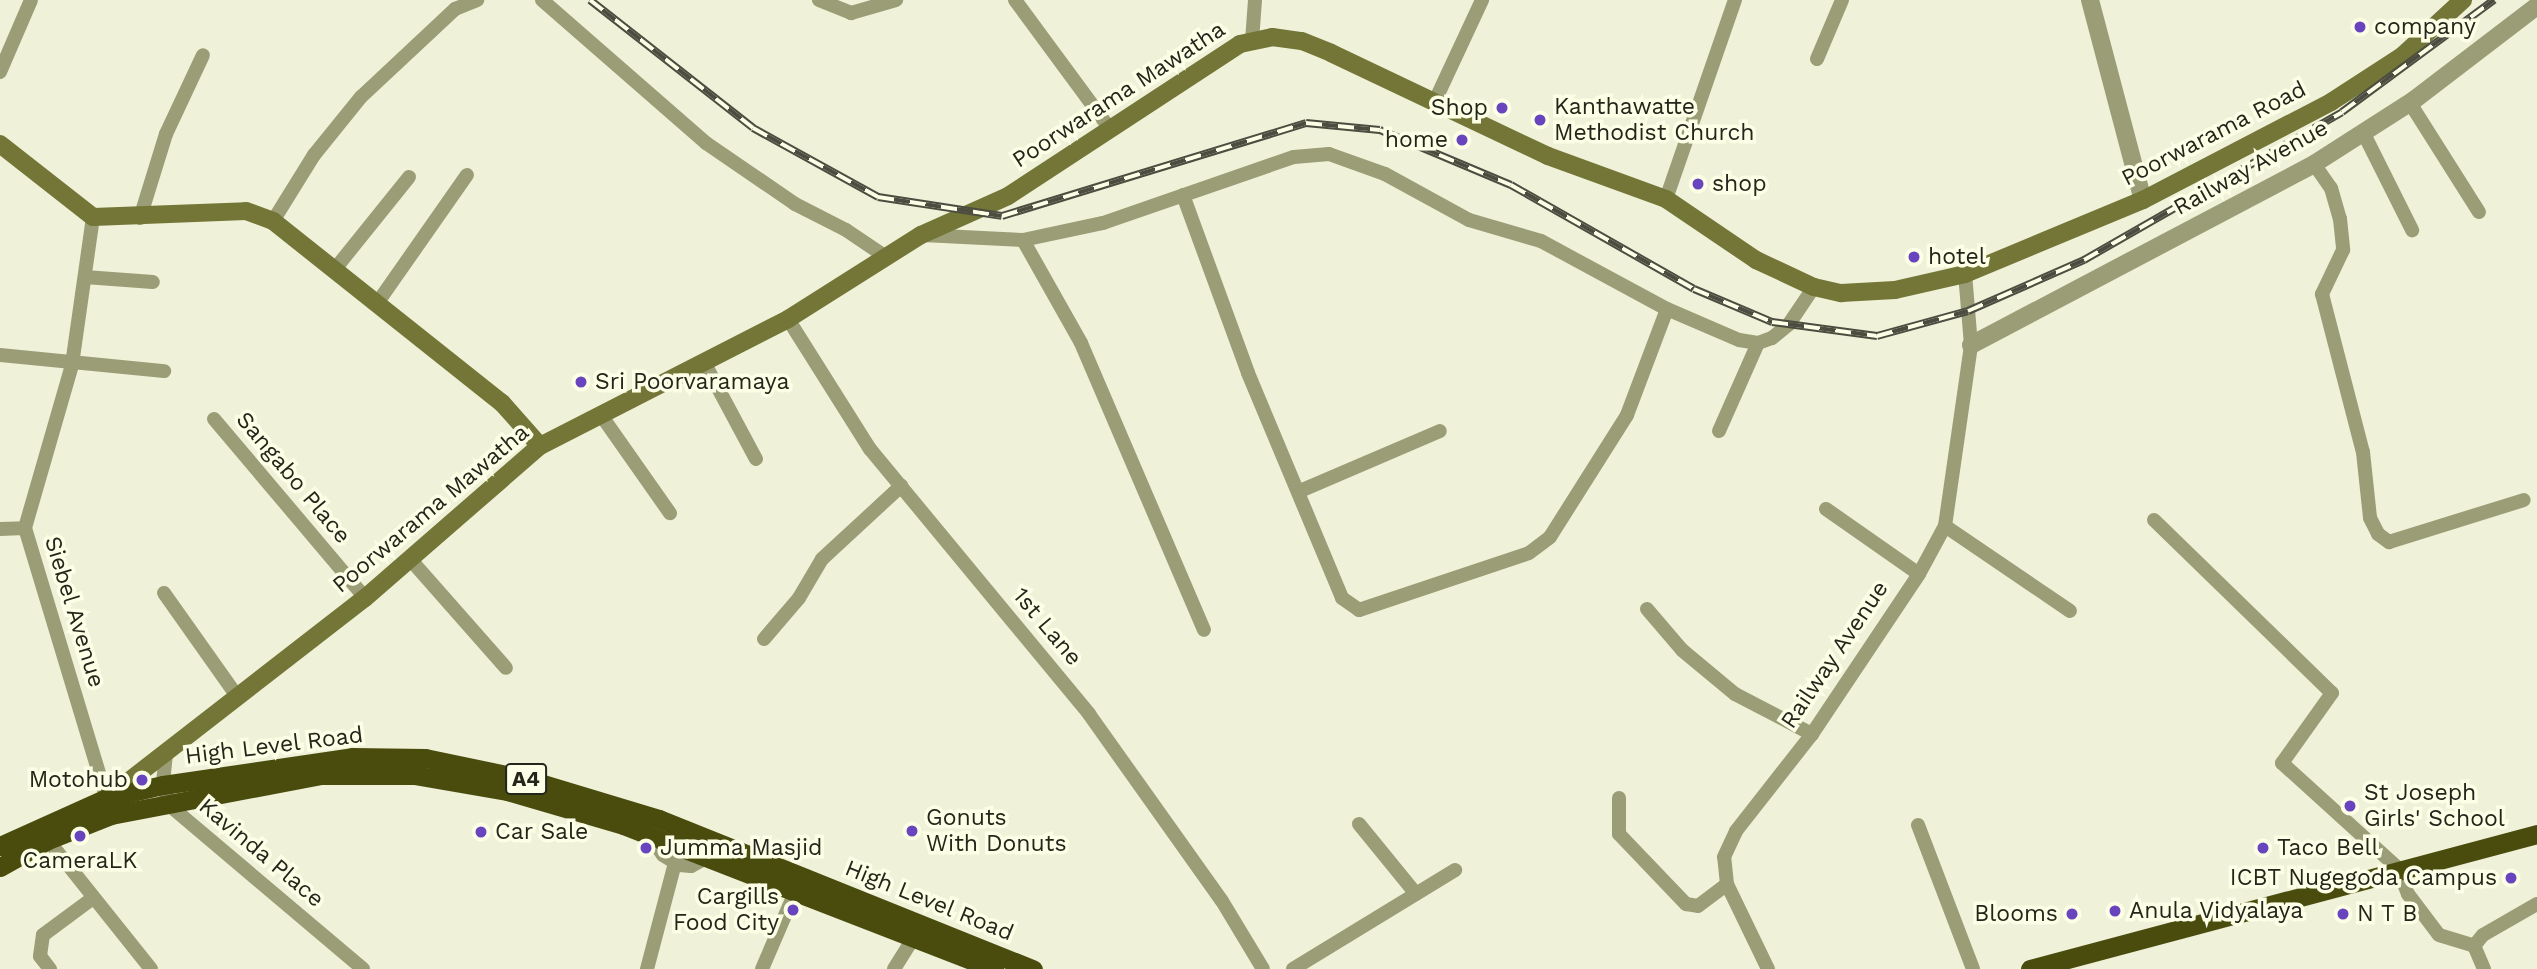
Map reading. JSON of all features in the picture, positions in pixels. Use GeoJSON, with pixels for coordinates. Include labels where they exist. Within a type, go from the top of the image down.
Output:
{"type":"FeatureCollection","features":[{"type":"Feature","properties":{"kind":"highway","name":"High Level Road"},"geometry":{"type":"LineString","coordinates":[[0,845],[163,785],[352,757],[425,758],[486,768],[684,828],[1033,969]]}},
{"type":"Feature","properties":{"kind":"highway","name":"High Level Road"},"geometry":{"type":"LineString","coordinates":[[0,867],[109,806],[169,805],[321,775],[387,773],[507,791],[649,835],[994,969]]}},
{"type":"Feature","properties":{"kind":"highway"},"geometry":{"type":"LineString","coordinates":[[2030,969],[2398,868],[2537,834]]}},
{"type":"Feature","properties":{"kind":"main road","name":"Poorwarama Road"},"geometry":{"type":"LineString","coordinates":[[1965,274],[2143,200],[2331,102],[2402,56],[2463,0]]}},
{"type":"Feature","properties":{"kind":"main road","name":"Poorwarama Mawatha"},"geometry":{"type":"LineString","coordinates":[[109,806],[166,754],[237,696],[365,598],[540,446],[788,319],[921,235],[1008,196],[1209,61],[1252,41],[1272,37],[1302,41],[1548,156],[1666,200],[1756,260],[1814,287],[1840,293],[1895,290],[1965,274]]}},
{"type":"Feature","properties":{"kind":"main road"},"geometry":{"type":"LineString","coordinates":[[0,144],[93,217],[140,218],[246,211],[273,221],[502,402],[540,446]]}},
{"type":"Feature","properties":{"kind":"street"},"geometry":{"type":"LineString","coordinates":[[0,72],[31,0]]}},
{"type":"Feature","properties":{"kind":"street"},"geometry":{"type":"LineString","coordinates":[[273,221],[314,155],[361,97],[455,9],[477,0]]}},
{"type":"Feature","properties":{"kind":"street"},"geometry":{"type":"LineString","coordinates":[[542,0],[706,144],[795,204],[886,257]]}},
{"type":"Feature","properties":{"kind":"street"},"geometry":{"type":"LineString","coordinates":[[819,0],[851,13],[896,0]]}},
{"type":"Feature","properties":{"kind":"street"},"geometry":{"type":"LineString","coordinates":[[1015,0],[1110,129]]}},
{"type":"Feature","properties":{"kind":"street"},"geometry":{"type":"LineString","coordinates":[[1252,41],[1255,0]]}},
{"type":"Feature","properties":{"kind":"street"},"geometry":{"type":"LineString","coordinates":[[1434,103],[1482,0]]}},
{"type":"Feature","properties":{"kind":"street"},"geometry":{"type":"LineString","coordinates":[[1666,200],[1735,0]]}},
{"type":"Feature","properties":{"kind":"street"},"geometry":{"type":"LineString","coordinates":[[1817,60],[1842,0]]}},
{"type":"Feature","properties":{"kind":"street"},"geometry":{"type":"LineString","coordinates":[[2090,0],[2143,200]]}},
{"type":"Feature","properties":{"kind":"street","name":"Railway Avenue"},"geometry":{"type":"LineString","coordinates":[[1971,345],[2314,163],[2410,103],[2537,6]]}},
{"type":"Feature","properties":{"kind":"street"},"geometry":{"type":"LineString","coordinates":[[140,218],[166,134],[203,55]]}},
{"type":"Feature","properties":{"kind":"street"},"geometry":{"type":"LineString","coordinates":[[2410,103],[2479,212]]}},
{"type":"Feature","properties":{"kind":"street"},"geometry":{"type":"LineString","coordinates":[[2363,132],[2412,230]]}},
{"type":"Feature","properties":{"kind":"street"},"geometry":{"type":"LineString","coordinates":[[921,235],[1023,240],[1103,223],[1294,157],[1329,154],[1385,174],[1469,220],[1541,241],[1667,309],[1739,340],[1758,343]]}},
{"type":"Feature","properties":{"kind":"street"},"geometry":{"type":"LineString","coordinates":[[2314,163],[2330,188],[2340,219],[2343,250],[2322,295],[2363,452],[2370,517],[2378,534],[2389,542],[2525,500]]}},
{"type":"Feature","properties":{"kind":"street"},"geometry":{"type":"LineString","coordinates":[[378,302],[467,175]]}},
{"type":"Feature","properties":{"kind":"street"},"geometry":{"type":"LineString","coordinates":[[335,269],[410,177]]}},
{"type":"Feature","properties":{"kind":"street"},"geometry":{"type":"LineString","coordinates":[[1183,195],[1248,373],[1300,491],[1342,598],[1359,610],[1529,553],[1550,537],[1570,510],[1627,415],[1667,309]]}},
{"type":"Feature","properties":{"kind":"street","name":"Siebel Avenue"},"geometry":{"type":"LineString","coordinates":[[93,217],[72,365],[24,528],[109,806]]}},
{"type":"Feature","properties":{"kind":"street"},"geometry":{"type":"LineString","coordinates":[[1023,240],[1081,343],[1204,631]]}},
{"type":"Feature","properties":{"kind":"street","name":"Railway Avenue"},"geometry":{"type":"LineString","coordinates":[[1768,969],[1727,884],[1724,857],[1735,831],[1812,734],[1919,575],[1945,526],[1971,345],[1965,274]]}},
{"type":"Feature","properties":{"kind":"street"},"geometry":{"type":"LineString","coordinates":[[85,277],[153,282]]}},
{"type":"Feature","properties":{"kind":"street"},"geometry":{"type":"LineString","coordinates":[[1719,432],[1758,343],[1789,324],[1814,287]]}},
{"type":"Feature","properties":{"kind":"street","name":"1st Lane"},"geometry":{"type":"LineString","coordinates":[[788,319],[870,449],[1089,715],[1222,901],[1264,969]]}},
{"type":"Feature","properties":{"kind":"street"},"geometry":{"type":"LineString","coordinates":[[0,355],[72,365],[164,371]]}},
{"type":"Feature","properties":{"kind":"street"},"geometry":{"type":"LineString","coordinates":[[704,362],[756,459]]}},
{"type":"Feature","properties":{"kind":"street"},"geometry":{"type":"LineString","coordinates":[[601,415],[670,513]]}},
{"type":"Feature","properties":{"kind":"street","name":"Sangabo Place"},"geometry":{"type":"LineString","coordinates":[[214,419],[365,598]]}},
{"type":"Feature","properties":{"kind":"street"},"geometry":{"type":"LineString","coordinates":[[1300,491],[1440,431]]}},
{"type":"Feature","properties":{"kind":"street"},"geometry":{"type":"LineString","coordinates":[[764,639],[794,604],[822,559],[901,486]]}},
{"type":"Feature","properties":{"kind":"street"},"geometry":{"type":"LineString","coordinates":[[1826,509],[1919,575]]}},
{"type":"Feature","properties":{"kind":"street"},"geometry":{"type":"LineString","coordinates":[[2154,520],[2332,693],[2282,763],[2398,868],[2408,894],[2439,934],[2474,946],[2484,969]]}},
{"type":"Feature","properties":{"kind":"street"},"geometry":{"type":"LineString","coordinates":[[1945,526],[2070,611]]}},
{"type":"Feature","properties":{"kind":"street"},"geometry":{"type":"LineString","coordinates":[[0,528],[24,528]]}},
{"type":"Feature","properties":{"kind":"street"},"geometry":{"type":"LineString","coordinates":[[410,559],[506,668]]}},
{"type":"Feature","properties":{"kind":"street"},"geometry":{"type":"LineString","coordinates":[[164,593],[237,696]]}},
{"type":"Feature","properties":{"kind":"street"},"geometry":{"type":"LineString","coordinates":[[1647,609],[1682,650],[1735,694],[1812,734]]}},
{"type":"Feature","properties":{"kind":"street","name":"Kavinda Place"},"geometry":{"type":"LineString","coordinates":[[166,754],[163,785],[169,805],[363,969]]}},
{"type":"Feature","properties":{"kind":"street"},"geometry":{"type":"LineString","coordinates":[[1619,798],[1619,834],[1686,904],[1698,906],[1727,884]]}},
{"type":"Feature","properties":{"kind":"street"},"geometry":{"type":"LineString","coordinates":[[1359,824],[1416,894]]}},
{"type":"Feature","properties":{"kind":"street"},"geometry":{"type":"LineString","coordinates":[[1918,825],[1973,969]]}},
{"type":"Feature","properties":{"kind":"street"},"geometry":{"type":"LineString","coordinates":[[649,835],[663,855],[676,863],[691,866],[708,857]]}},
{"type":"Feature","properties":{"kind":"street"},"geometry":{"type":"LineString","coordinates":[[48,840],[151,969]]}},
{"type":"Feature","properties":{"kind":"street"},"geometry":{"type":"LineString","coordinates":[[647,969],[676,863]]}},
{"type":"Feature","properties":{"kind":"street"},"geometry":{"type":"LineString","coordinates":[[1293,969],[1455,870]]}},
{"type":"Feature","properties":{"kind":"street"},"geometry":{"type":"LineString","coordinates":[[762,969],[796,890]]}},
{"type":"Feature","properties":{"kind":"street"},"geometry":{"type":"LineString","coordinates":[[50,969],[40,957],[43,935],[93,898]]}},
{"type":"Feature","properties":{"kind":"street"},"geometry":{"type":"LineString","coordinates":[[2474,946],[2505,919],[2537,904]]}},
{"type":"Feature","properties":{"kind":"street"},"geometry":{"type":"LineString","coordinates":[[894,969],[913,938]]}},
{"type":"Feature","properties":{"kind":"railway"},"geometry":{"type":"LineString","coordinates":[[590,0],[753,128],[878,197],[1002,216],[1306,123],[1380,130],[1511,185],[1694,289],[1772,322],[1877,336],[1968,311],[2084,260],[2342,112],[2494,0]]}},
{"type":"Feature","properties":{"kind":"place","name":"company"},"geometry":{"type":"Point","coordinates":[2360,27]}},
{"type":"Feature","properties":{"kind":"place","name":"Shop"},"geometry":{"type":"Point","coordinates":[1502,108]}},
{"type":"Feature","properties":{"kind":"place","name":"Kanthawatte Methodist Church"},"geometry":{"type":"Point","coordinates":[1540,120]}},
{"type":"Feature","properties":{"kind":"place","name":"home"},"geometry":{"type":"Point","coordinates":[1462,140]}},
{"type":"Feature","properties":{"kind":"place","name":"shop"},"geometry":{"type":"Point","coordinates":[1698,184]}},
{"type":"Feature","properties":{"kind":"place","name":"hotel"},"geometry":{"type":"Point","coordinates":[1914,257]}},
{"type":"Feature","properties":{"kind":"place","name":"Sri Poorvaramaya"},"geometry":{"type":"Point","coordinates":[581,382]}},
{"type":"Feature","properties":{"kind":"place","name":"Motohub"},"geometry":{"type":"Point","coordinates":[142,780]}},
{"type":"Feature","properties":{"kind":"place","name":"St Joseph Girls' School"},"geometry":{"type":"Point","coordinates":[2350,806]}},
{"type":"Feature","properties":{"kind":"place","name":"Gonuts With Donuts"},"geometry":{"type":"Point","coordinates":[912,831]}},
{"type":"Feature","properties":{"kind":"place","name":"Car Sale"},"geometry":{"type":"Point","coordinates":[481,832]}},
{"type":"Feature","properties":{"kind":"place","name":"CameraLK"},"geometry":{"type":"Point","coordinates":[80,836]}},
{"type":"Feature","properties":{"kind":"place","name":"Jumma Masjid"},"geometry":{"type":"Point","coordinates":[646,848]}},
{"type":"Feature","properties":{"kind":"place","name":"Taco Bell"},"geometry":{"type":"Point","coordinates":[2263,848]}},
{"type":"Feature","properties":{"kind":"place","name":"ICBT Nugegoda Campus"},"geometry":{"type":"Point","coordinates":[2511,878]}},
{"type":"Feature","properties":{"kind":"place","name":"Cargills Food City"},"geometry":{"type":"Point","coordinates":[793,910]}},
{"type":"Feature","properties":{"kind":"place","name":"Anula Vidyalaya"},"geometry":{"type":"Point","coordinates":[2115,911]}},
{"type":"Feature","properties":{"kind":"place","name":"Blooms"},"geometry":{"type":"Point","coordinates":[2072,914]}},
{"type":"Feature","properties":{"kind":"place","name":"N T B"},"geometry":{"type":"Point","coordinates":[2343,914]}}]}
